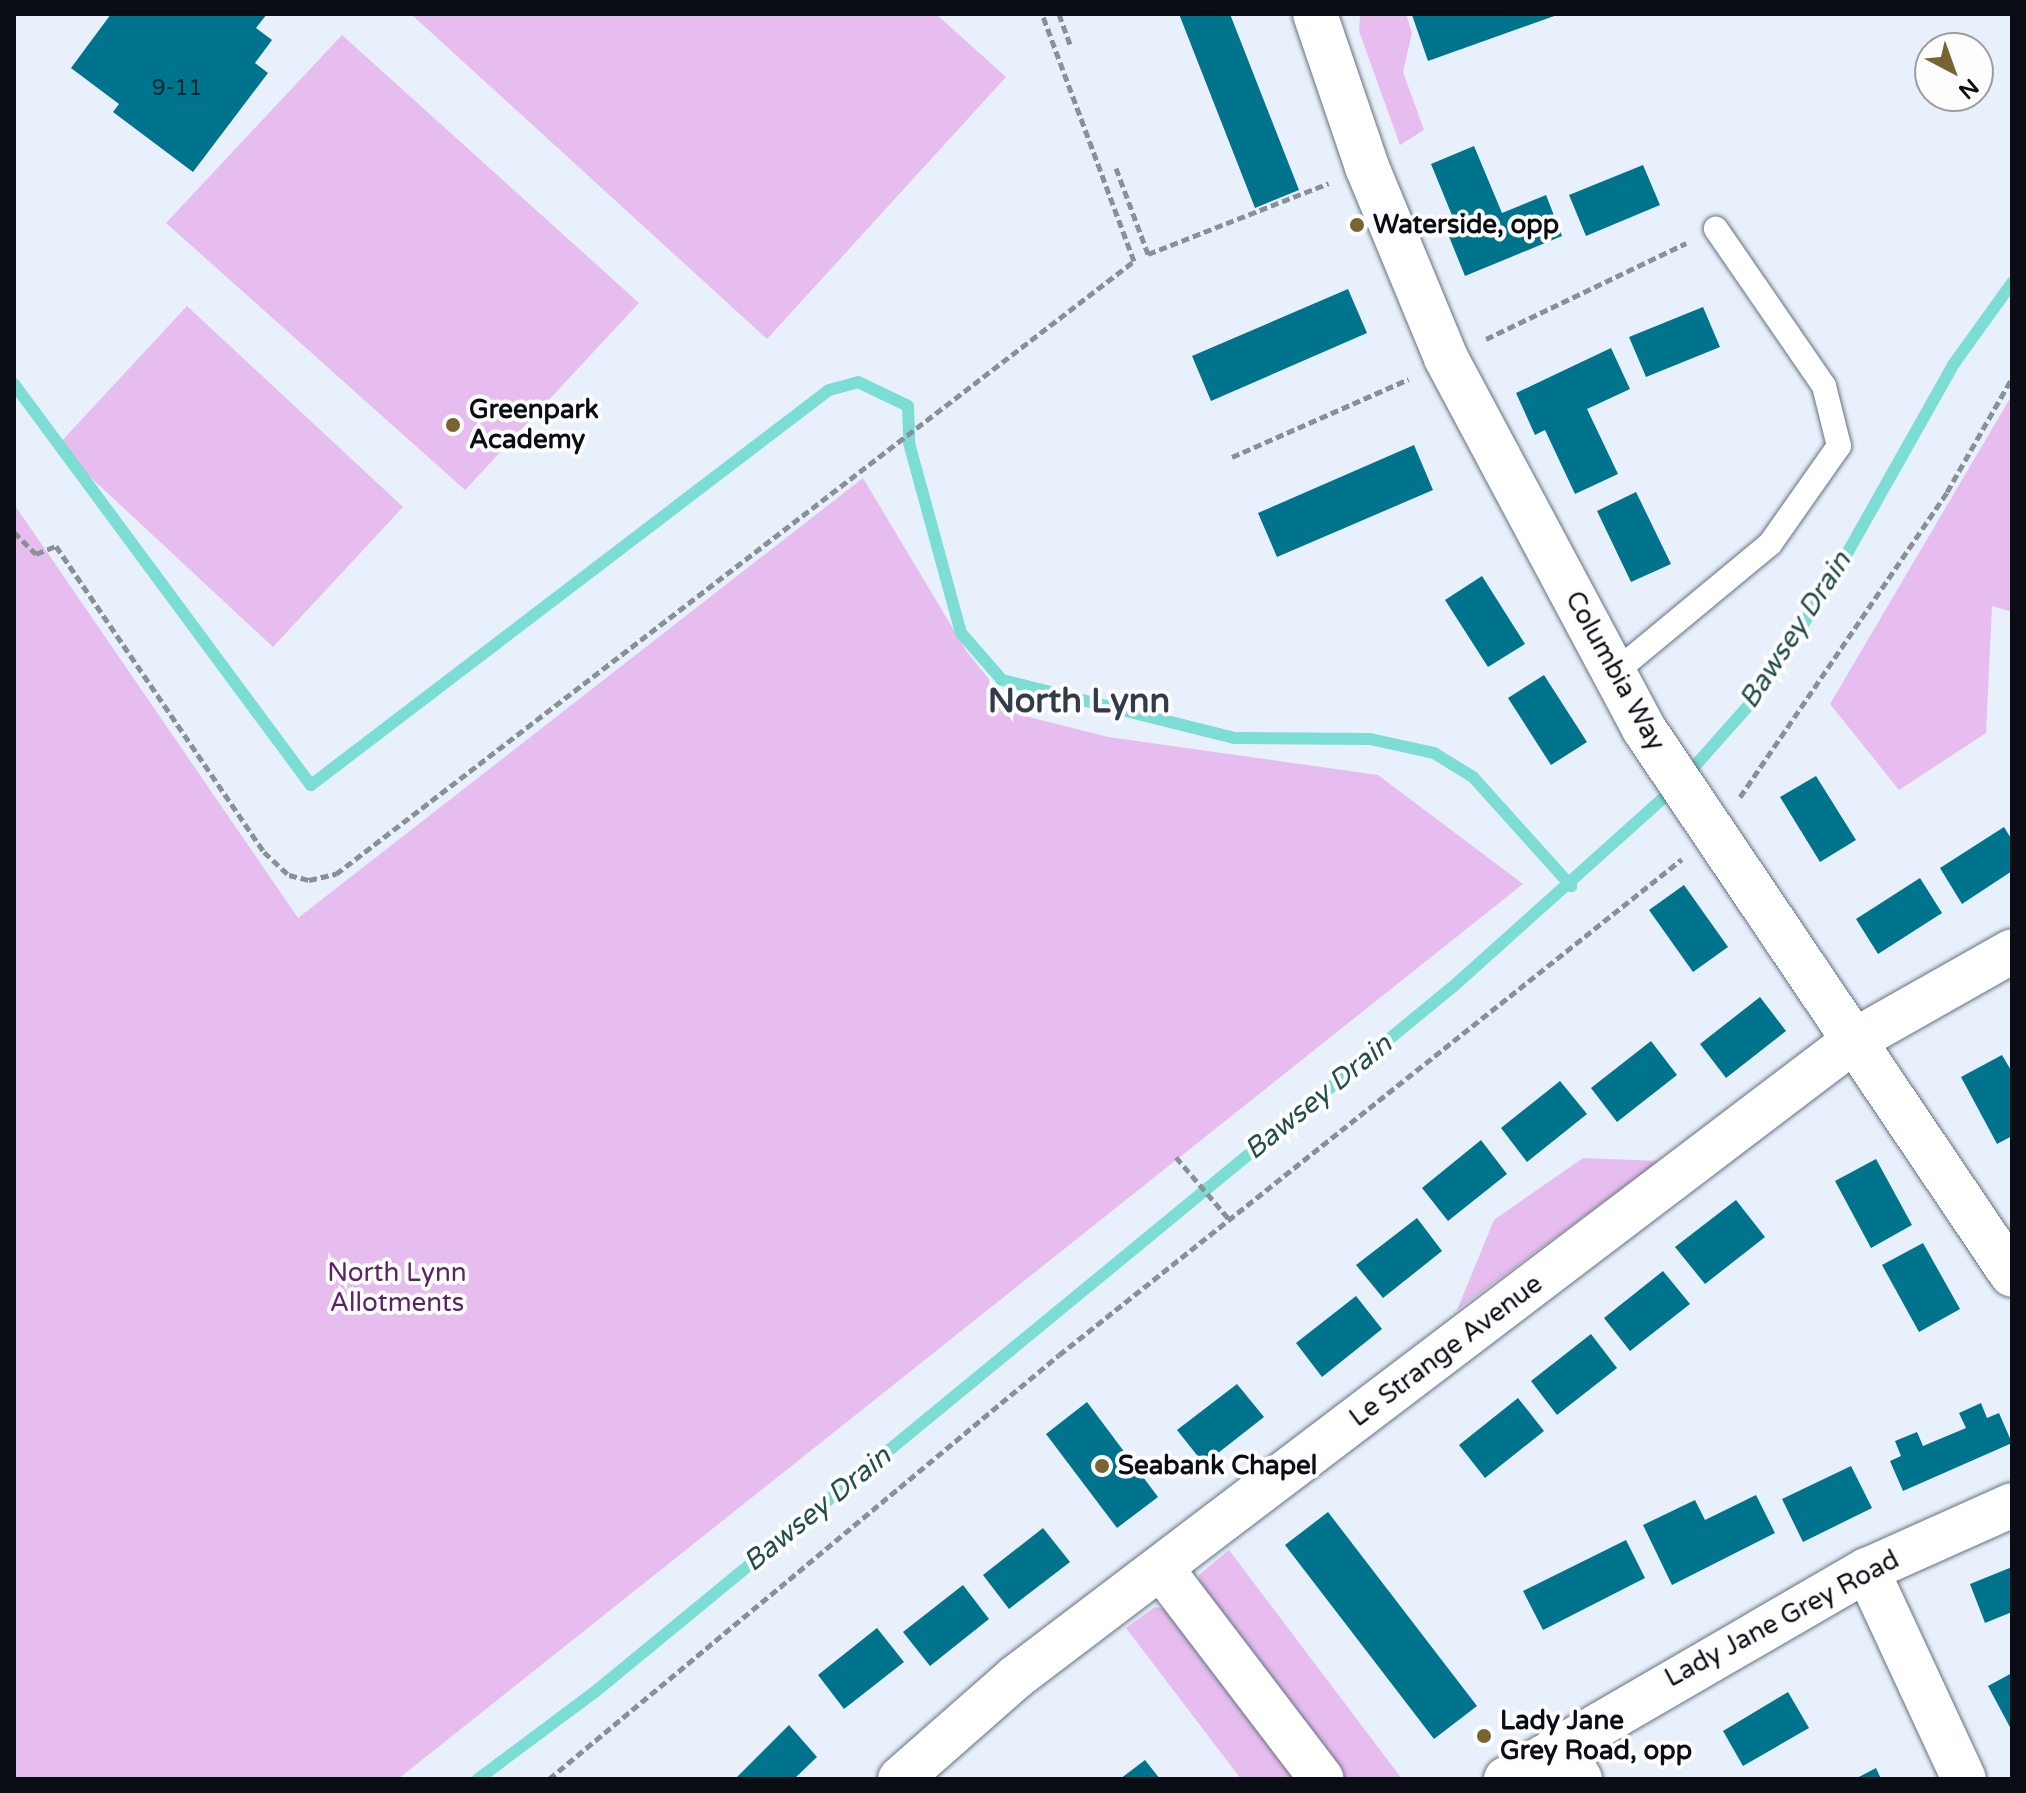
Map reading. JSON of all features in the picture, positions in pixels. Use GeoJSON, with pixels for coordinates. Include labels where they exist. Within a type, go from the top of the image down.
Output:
{"type":"FeatureCollection","features":[{"type":"Feature","properties":{"kind":"street","name":"Columbia Way"},"geometry":{"type":"LineString","coordinates":[[1315,14],[1367,167],[1446,358],[1644,729],[2012,1275]]}},
{"type":"Feature","properties":{"kind":"street","name":"Le Strange Avenue"},"geometry":{"type":"LineString","coordinates":[[900,1779],[1016,1677],[1855,1040],[2012,951]]}},
{"type":"Feature","properties":{"kind":"street","name":"Lady Jane Grey Road"},"geometry":{"type":"LineString","coordinates":[[1506,1779],[1570,1762],[1867,1570],[2012,1505]]}},
{"type":"Feature","properties":{"kind":"street"},"geometry":{"type":"LineString","coordinates":[[1161,1568],[1322,1779]]}},
{"type":"Feature","properties":{"kind":"street"},"geometry":{"type":"LineString","coordinates":[[1867,1570],[1964,1779]]}},
{"type":"Feature","properties":{"kind":"lane"},"geometry":{"type":"LineString","coordinates":[[1614,673],[1770,544],[1839,446],[1824,386],[1716,229]]}},
{"type":"Feature","properties":{"kind":"path"},"geometry":{"type":"LineString","coordinates":[[14,532],[36,554],[56,546],[264,852],[289,875],[309,880],[357,861],[930,413],[1134,261],[1042,14]]}},
{"type":"Feature","properties":{"kind":"path"},"geometry":{"type":"LineString","coordinates":[[1059,14],[1071,47]]}},
{"type":"Feature","properties":{"kind":"path"},"geometry":{"type":"LineString","coordinates":[[1116,168],[1148,254],[1367,167]]}},
{"type":"Feature","properties":{"kind":"path"},"geometry":{"type":"LineString","coordinates":[[1232,457],[1399,385],[1446,358],[1716,229]]}},
{"type":"Feature","properties":{"kind":"path"},"geometry":{"type":"LineString","coordinates":[[549,1779],[1229,1219],[1704,817],[1947,492],[2012,378]]}},
{"type":"Feature","properties":{"kind":"path"},"geometry":{"type":"LineString","coordinates":[[1176,1157],[1229,1219]]}},
{"type":"Feature","properties":{"kind":"green space"},"geometry":{"type":"Polygon","coordinates":[[[411,14],[936,14],[1006,77],[767,339],[411,14]]]}},
{"type":"Feature","properties":{"kind":"green space"},"geometry":{"type":"Polygon","coordinates":[[[1360,14],[1406,14],[1412,33],[1403,72],[1424,130],[1400,145],[1359,31],[1360,14]]]}},
{"type":"Feature","properties":{"kind":"green space"},"geometry":{"type":"Polygon","coordinates":[[[342,35],[639,303],[465,490],[166,223],[342,35]]]}},
{"type":"Feature","properties":{"kind":"green space"},"geometry":{"type":"Polygon","coordinates":[[[187,306],[403,507],[273,647],[57,446],[187,306]]]}},
{"type":"Feature","properties":{"kind":"green space"},"geometry":{"type":"Polygon","coordinates":[[[2012,395],[2012,612],[1992,606],[1986,733],[1899,790],[1830,704],[2012,395]]]}},
{"type":"Feature","properties":{"kind":"green space","name":"North Lynn Allotments"},"geometry":{"type":"Polygon","coordinates":[[[863,478],[967,652],[1017,714],[1108,737],[1378,775],[1523,884],[398,1779],[15,1779],[14,504],[298,918],[863,478]]]}},
{"type":"Feature","properties":{"kind":"green space"},"geometry":{"type":"Polygon","coordinates":[[[1583,1158],[1659,1161],[1457,1310],[1494,1220],[1583,1158]]]}},
{"type":"Feature","properties":{"kind":"green space"},"geometry":{"type":"Polygon","coordinates":[[[1229,1550],[1402,1779],[1343,1779],[1200,1589],[1199,1575],[1229,1550]]]}},
{"type":"Feature","properties":{"kind":"green space"},"geometry":{"type":"Polygon","coordinates":[[[1155,1607],[1166,1609],[1302,1779],[1241,1779],[1126,1628],[1155,1607]]]}},
{"type":"Feature","properties":{"kind":"building"},"geometry":{"type":"Polygon","coordinates":[[[111,14],[267,14],[256,28],[272,40],[255,63],[268,73],[193,172],[113,112],[119,104],[71,68],[111,14]]]}},
{"type":"Feature","properties":{"kind":"building"},"geometry":{"type":"Polygon","coordinates":[[[1179,14],[1230,14],[1299,190],[1255,208],[1179,14]]]}},
{"type":"Feature","properties":{"kind":"building"},"geometry":{"type":"Polygon","coordinates":[[[1414,14],[1560,14],[1428,61],[1412,15],[1414,14]]]}},
{"type":"Feature","properties":{"kind":"building"},"geometry":{"type":"Polygon","coordinates":[[[1474,146],[1502,213],[1546,195],[1562,236],[1465,276],[1448,234],[1458,230],[1431,164],[1474,146]]]}},
{"type":"Feature","properties":{"kind":"building"},"geometry":{"type":"Polygon","coordinates":[[[1643,165],[1660,205],[1586,236],[1569,195],[1643,165]]]}},
{"type":"Feature","properties":{"kind":"building"},"geometry":{"type":"Polygon","coordinates":[[[1348,289],[1367,333],[1211,401],[1192,356],[1348,289]]]}},
{"type":"Feature","properties":{"kind":"building"},"geometry":{"type":"Polygon","coordinates":[[[1703,307],[1720,347],[1646,377],[1629,337],[1703,307]]]}},
{"type":"Feature","properties":{"kind":"building"},"geometry":{"type":"Polygon","coordinates":[[[1611,348],[1630,389],[1587,409],[1618,474],[1575,494],[1545,430],[1535,435],[1516,393],[1611,348]]]}},
{"type":"Feature","properties":{"kind":"building"},"geometry":{"type":"Polygon","coordinates":[[[1414,445],[1433,490],[1277,557],[1258,513],[1414,445]]]}},
{"type":"Feature","properties":{"kind":"building"},"geometry":{"type":"Polygon","coordinates":[[[1636,492],[1671,564],[1631,582],[1597,511],[1636,492]]]}},
{"type":"Feature","properties":{"kind":"building"},"geometry":{"type":"Polygon","coordinates":[[[1482,576],[1525,644],[1488,667],[1445,600],[1482,576]]]}},
{"type":"Feature","properties":{"kind":"building"},"geometry":{"type":"Polygon","coordinates":[[[1544,675],[1587,742],[1551,765],[1508,698],[1544,675]]]}},
{"type":"Feature","properties":{"kind":"building"},"geometry":{"type":"Polygon","coordinates":[[[1816,776],[1856,840],[1820,862],[1780,797],[1816,776]]]}},
{"type":"Feature","properties":{"kind":"building"},"geometry":{"type":"Polygon","coordinates":[[[2004,827],[2012,840],[2012,871],[1962,904],[1940,868],[2004,827]]]}},
{"type":"Feature","properties":{"kind":"building"},"geometry":{"type":"Polygon","coordinates":[[[1920,878],[1942,913],[1878,954],[1856,919],[1920,878]]]}},
{"type":"Feature","properties":{"kind":"building"},"geometry":{"type":"Polygon","coordinates":[[[1684,885],[1728,947],[1693,972],[1649,910],[1684,885]]]}},
{"type":"Feature","properties":{"kind":"building"},"geometry":{"type":"Polygon","coordinates":[[[1760,997],[1786,1031],[1726,1078],[1700,1044],[1760,997]]]}},
{"type":"Feature","properties":{"kind":"building"},"geometry":{"type":"Polygon","coordinates":[[[1651,1041],[1677,1075],[1617,1122],[1591,1088],[1651,1041]]]}},
{"type":"Feature","properties":{"kind":"building"},"geometry":{"type":"Polygon","coordinates":[[[2002,1055],[2012,1072],[2012,1136],[1997,1144],[1961,1077],[2002,1055]]]}},
{"type":"Feature","properties":{"kind":"building"},"geometry":{"type":"Polygon","coordinates":[[[1560,1081],[1587,1114],[1527,1162],[1501,1128],[1560,1081]]]}},
{"type":"Feature","properties":{"kind":"building"},"geometry":{"type":"Polygon","coordinates":[[[1481,1140],[1507,1174],[1448,1221],[1422,1188],[1481,1140]]]}},
{"type":"Feature","properties":{"kind":"building"},"geometry":{"type":"Polygon","coordinates":[[[1876,1159],[1912,1225],[1871,1248],[1835,1181],[1876,1159]]]}},
{"type":"Feature","properties":{"kind":"building"},"geometry":{"type":"Polygon","coordinates":[[[1736,1200],[1765,1237],[1705,1284],[1675,1247],[1736,1200]]]}},
{"type":"Feature","properties":{"kind":"building"},"geometry":{"type":"Polygon","coordinates":[[[1417,1218],[1442,1251],[1383,1298],[1356,1265],[1417,1218]]]}},
{"type":"Feature","properties":{"kind":"building"},"geometry":{"type":"Polygon","coordinates":[[[1923,1243],[1960,1309],[1919,1332],[1882,1265],[1923,1243]]]}},
{"type":"Feature","properties":{"kind":"building"},"geometry":{"type":"Polygon","coordinates":[[[1663,1271],[1690,1304],[1630,1351],[1604,1318],[1663,1271]]]}},
{"type":"Feature","properties":{"kind":"building"},"geometry":{"type":"Polygon","coordinates":[[[1356,1296],[1382,1329],[1322,1377],[1296,1343],[1356,1296]]]}},
{"type":"Feature","properties":{"kind":"building"},"geometry":{"type":"Polygon","coordinates":[[[1591,1334],[1617,1368],[1557,1415],[1531,1381],[1591,1334]]]}},
{"type":"Feature","properties":{"kind":"building"},"geometry":{"type":"Polygon","coordinates":[[[1237,1384],[1264,1417],[1204,1464],[1177,1430],[1237,1384]]]}},
{"type":"Feature","properties":{"kind":"building"},"geometry":{"type":"Polygon","coordinates":[[[1518,1398],[1544,1431],[1485,1478],[1459,1445],[1518,1398]]]}},
{"type":"Feature","properties":{"kind":"building","name":"Seabank Chapel"},"geometry":{"type":"Polygon","coordinates":[[[1087,1402],[1158,1497],[1117,1528],[1046,1434],[1087,1402]]]}},
{"type":"Feature","properties":{"kind":"building"},"geometry":{"type":"Polygon","coordinates":[[[1981,1403],[1987,1418],[1999,1413],[2012,1443],[1903,1491],[1890,1461],[1901,1456],[1895,1441],[1917,1432],[1923,1446],[1966,1428],[1959,1413],[1981,1403]]]}},
{"type":"Feature","properties":{"kind":"building"},"geometry":{"type":"Polygon","coordinates":[[[1851,1466],[1872,1508],[1803,1542],[1782,1499],[1851,1466]]]}},
{"type":"Feature","properties":{"kind":"building"},"geometry":{"type":"Polygon","coordinates":[[[1756,1495],[1775,1533],[1672,1585],[1643,1525],[1695,1500],[1705,1520],[1756,1495]]]}},
{"type":"Feature","properties":{"kind":"building"},"geometry":{"type":"Polygon","coordinates":[[[1328,1512],[1477,1706],[1434,1739],[1285,1545],[1328,1512]]]}},
{"type":"Feature","properties":{"kind":"building"},"geometry":{"type":"Polygon","coordinates":[[[1043,1528],[1070,1562],[1009,1609],[983,1575],[1043,1528]]]}},
{"type":"Feature","properties":{"kind":"building"},"geometry":{"type":"Polygon","coordinates":[[[1626,1540],[1645,1578],[1543,1630],[1523,1591],[1626,1540]]]}},
{"type":"Feature","properties":{"kind":"building"},"geometry":{"type":"Polygon","coordinates":[[[2012,1567],[2012,1612],[1985,1623],[1970,1584],[2012,1567]]]}},
{"type":"Feature","properties":{"kind":"building"},"geometry":{"type":"Polygon","coordinates":[[[963,1585],[989,1619],[930,1666],[903,1632],[963,1585]]]}},
{"type":"Feature","properties":{"kind":"building"},"geometry":{"type":"Polygon","coordinates":[[[877,1628],[904,1662],[844,1709],[818,1675],[877,1628]]]}},
{"type":"Feature","properties":{"kind":"building"},"geometry":{"type":"Polygon","coordinates":[[[2012,1673],[2012,1731],[1988,1686],[2012,1673]]]}},
{"type":"Feature","properties":{"kind":"building"},"geometry":{"type":"Polygon","coordinates":[[[1788,1692],[1809,1728],[1743,1766],[1723,1731],[1788,1692]]]}},
{"type":"Feature","properties":{"kind":"building"},"geometry":{"type":"Polygon","coordinates":[[[789,1725],[817,1757],[794,1779],[735,1779],[789,1725]]]}},
{"type":"Feature","properties":{"kind":"building"},"geometry":{"type":"Polygon","coordinates":[[[1145,1760],[1160,1779],[1120,1779],[1145,1760]]]}},
{"type":"Feature","properties":{"kind":"building"},"geometry":{"type":"Polygon","coordinates":[[[1876,1768],[1881,1779],[1855,1779],[1876,1768]]]}},
{"type":"Feature","properties":{"kind":"waterway","name":"Bawsey Drain"},"geometry":{"type":"LineString","coordinates":[[1686,776],[1757,696],[1836,573],[1953,365],[2012,283]]}},
{"type":"Feature","properties":{"kind":"waterway"},"geometry":{"type":"LineString","coordinates":[[14,384],[311,785],[829,390],[858,382],[908,406],[909,443],[961,633],[1002,680],[1234,738],[1370,739],[1434,753],[1473,777],[1571,886]]}},
{"type":"Feature","properties":{"kind":"waterway","name":"Bawsey Drain"},"geometry":{"type":"LineString","coordinates":[[478,1779],[596,1691],[1456,984],[1673,789]]}},
{"type":"Feature","properties":{"kind":"place","name":"Waterside, opp"},"geometry":{"type":"Point","coordinates":[1357,225]}},
{"type":"Feature","properties":{"kind":"place","name":"Greenpark Academy"},"geometry":{"type":"Point","coordinates":[453,425]}},
{"type":"Feature","properties":{"kind":"place","name":"Seabank Chapel"},"geometry":{"type":"Point","coordinates":[1102,1466]}},
{"type":"Feature","properties":{"kind":"place","name":"Lady Jane Grey Road, opp"},"geometry":{"type":"Point","coordinates":[1484,1736]}},
{"type":"Feature","properties":{"kind":"district","name":"North Lynn"},"geometry":{"type":"Point","coordinates":[1079,702]}}]}
